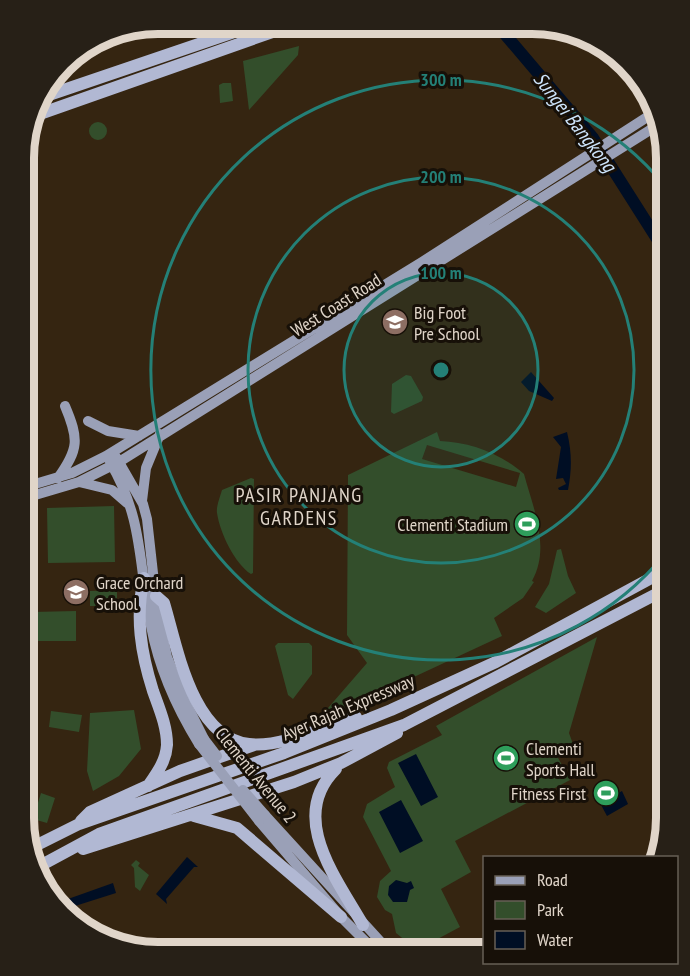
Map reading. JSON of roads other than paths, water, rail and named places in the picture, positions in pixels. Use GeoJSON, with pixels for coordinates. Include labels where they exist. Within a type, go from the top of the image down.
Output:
{"type":"FeatureCollection","features":[{"type":"Feature","properties":{"kind":"highway"},"geometry":{"type":"LineString","coordinates":[[53,94],[231,34]]}},
{"type":"Feature","properties":{"kind":"highway"},"geometry":{"type":"LineString","coordinates":[[44,113],[267,34]]}},
{"type":"Feature","properties":{"kind":"highway"},"geometry":{"type":"LineString","coordinates":[[102,77],[101,84],[108,90]]}},
{"type":"Feature","properties":{"kind":"highway","name":"Ayer Rajah Expressway"},"geometry":{"type":"LineString","coordinates":[[38,844],[79,824],[284,753],[391,710],[496,662],[655,576]]}},
{"type":"Feature","properties":{"kind":"highway"},"geometry":{"type":"LineString","coordinates":[[144,578],[139,603],[142,648],[166,730],[167,746],[164,761],[148,786]]}},
{"type":"Feature","properties":{"kind":"highway","name":"Ayer Rajah Expressway"},"geometry":{"type":"LineString","coordinates":[[44,864],[99,834],[404,725],[655,595]]}},
{"type":"Feature","properties":{"kind":"highway"},"geometry":{"type":"LineString","coordinates":[[156,596],[164,603],[186,679],[199,706],[213,725],[229,737],[248,745],[283,740],[366,714],[391,710]]}},
{"type":"Feature","properties":{"kind":"highway"},"geometry":{"type":"LineString","coordinates":[[57,858],[260,795],[341,764],[395,736],[404,725]]}},
{"type":"Feature","properties":{"kind":"highway"},"geometry":{"type":"LineString","coordinates":[[79,824],[90,812],[184,769],[258,744]]}},
{"type":"Feature","properties":{"kind":"highway"},"geometry":{"type":"LineString","coordinates":[[341,764],[324,780],[318,796],[316,829],[332,871],[363,925]]}},
{"type":"Feature","properties":{"kind":"highway"},"geometry":{"type":"LineString","coordinates":[[185,817],[205,818],[237,828],[341,917]]}},
{"type":"Feature","properties":{"kind":"main road","name":"West Coast Road"},"geometry":{"type":"LineString","coordinates":[[463,241],[648,117]]}},
{"type":"Feature","properties":{"kind":"main road","name":"West Coast Road"},"geometry":{"type":"LineString","coordinates":[[34,485],[112,459],[160,434],[463,241],[611,156],[652,129]]}},
{"type":"Feature","properties":{"kind":"main road","name":"West Coast Road"},"geometry":{"type":"LineString","coordinates":[[34,495],[79,482],[140,436],[344,315]]}},
{"type":"Feature","properties":{"kind":"main road"},"geometry":{"type":"LineString","coordinates":[[58,478],[71,458],[76,439],[65,406]]}},
{"type":"Feature","properties":{"kind":"main road"},"geometry":{"type":"LineString","coordinates":[[88,421],[118,434],[140,436]]}},
{"type":"Feature","properties":{"kind":"main road"},"geometry":{"type":"LineString","coordinates":[[143,504],[146,468],[160,434]]}},
{"type":"Feature","properties":{"kind":"main road","name":"Clementi Avenue 2"},"geometry":{"type":"LineString","coordinates":[[112,459],[143,504],[167,657],[202,742]]}},
{"type":"Feature","properties":{"kind":"main road","name":"Clementi Avenue 2"},"geometry":{"type":"LineString","coordinates":[[112,459],[136,523],[151,627],[162,669],[175,702],[202,742],[262,818],[341,917],[365,941]]}},
{"type":"Feature","properties":{"kind":"main road"},"geometry":{"type":"LineString","coordinates":[[79,482],[112,490],[130,507]]}},
{"type":"Feature","properties":{"kind":"main road","name":"Clementi Avenue 2"},"geometry":{"type":"LineString","coordinates":[[262,818],[379,941]]}},
{"type":"Feature","properties":{"kind":"water"},"geometry":{"type":"Polygon","coordinates":[[[531,372],[554,398],[552,401],[529,391],[521,382],[531,372]]]}},
{"type":"Feature","properties":{"kind":"water"},"geometry":{"type":"Polygon","coordinates":[[[567,432],[571,454],[568,490],[559,490],[558,488],[566,484],[563,478],[556,479],[561,447],[553,437],[567,432]]]}},
{"type":"Feature","properties":{"kind":"water"},"geometry":{"type":"Polygon","coordinates":[[[416,754],[438,797],[421,806],[398,763],[416,754]]]}},
{"type":"Feature","properties":{"kind":"water"},"geometry":{"type":"Polygon","coordinates":[[[622,791],[628,804],[607,816],[600,803],[622,791]]]}},
{"type":"Feature","properties":{"kind":"water"},"geometry":{"type":"Polygon","coordinates":[[[401,800],[423,841],[400,853],[379,812],[401,800]]]}},
{"type":"Feature","properties":{"kind":"water"},"geometry":{"type":"Polygon","coordinates":[[[187,857],[198,867],[194,867],[166,899],[167,904],[156,894],[187,857]]]}},
{"type":"Feature","properties":{"kind":"water"},"geometry":{"type":"Polygon","coordinates":[[[396,880],[407,883],[411,881],[414,888],[410,890],[407,902],[393,902],[388,895],[389,886],[396,880]]]}},
{"type":"Feature","properties":{"kind":"water"},"geometry":{"type":"Polygon","coordinates":[[[113,883],[116,893],[75,906],[76,910],[68,899],[113,883]]]}},
{"type":"Feature","properties":{"kind":"waterway","name":"Sungei Bangkong"},"geometry":{"type":"LineString","coordinates":[[505,34],[593,138],[656,237]]}},
{"type":"Feature","properties":{"kind":"place","name":"Big Foot Pre School"},"geometry":{"type":"Point","coordinates":[395,322]}},
{"type":"Feature","properties":{"kind":"place","name":"Clementi Stadium"},"geometry":{"type":"Point","coordinates":[527,524]}},
{"type":"Feature","properties":{"kind":"place","name":"Grace Orchard School"},"geometry":{"type":"Point","coordinates":[76,592]}},
{"type":"Feature","properties":{"kind":"place","name":"Clementi Sports Hall"},"geometry":{"type":"Point","coordinates":[506,758]}},
{"type":"Feature","properties":{"kind":"place","name":"Fitness First"},"geometry":{"type":"Point","coordinates":[606,793]}},
{"type":"Feature","properties":{"kind":"district","name":"PASIR PANJANG GARDENS"},"geometry":{"type":"Point","coordinates":[299,506]}}]}
